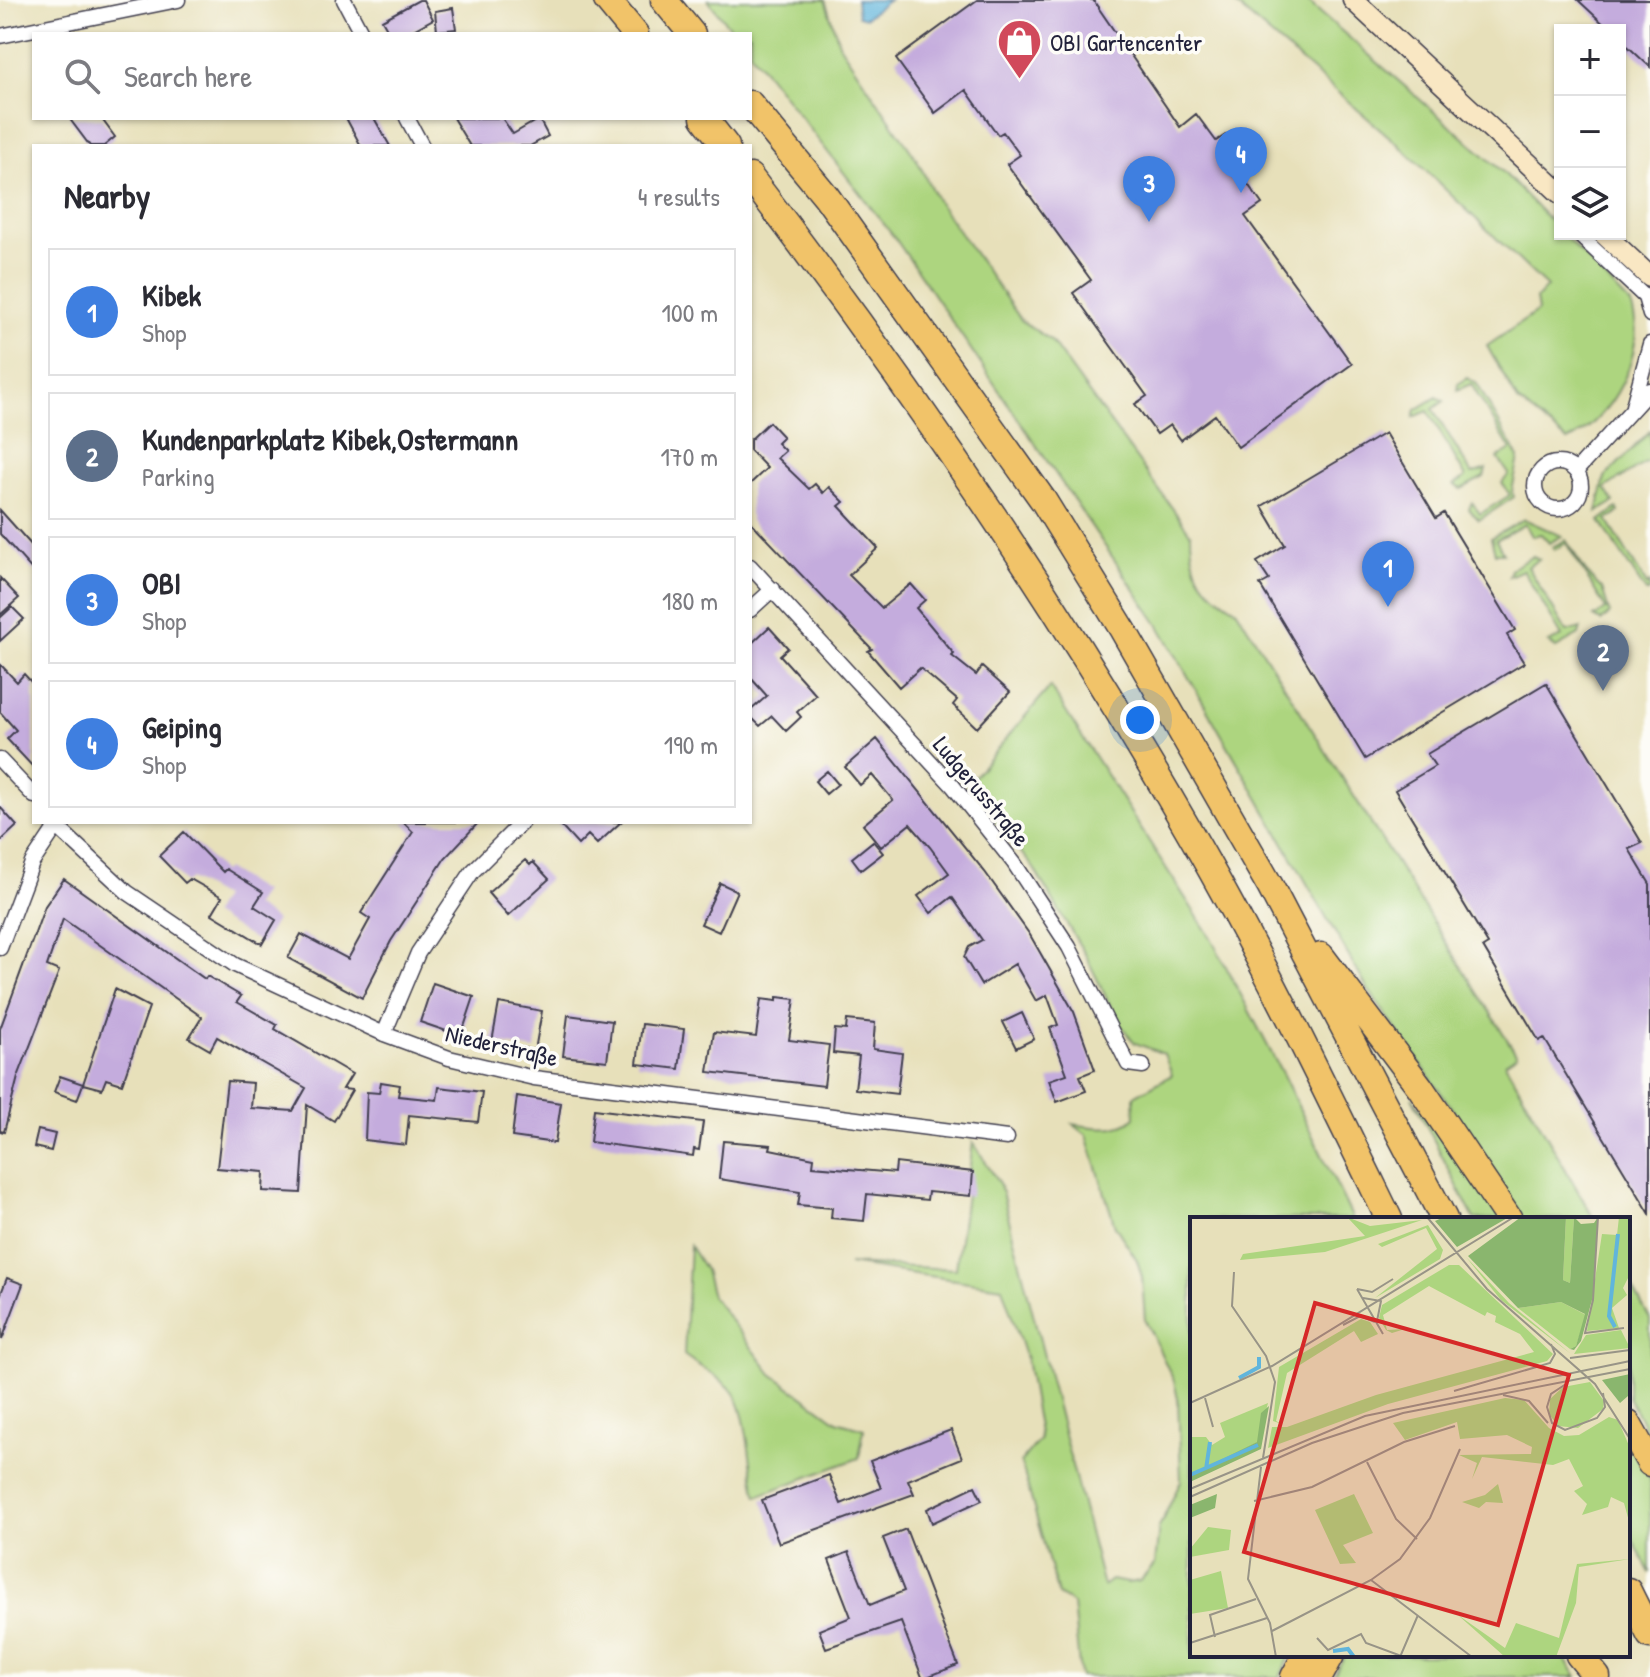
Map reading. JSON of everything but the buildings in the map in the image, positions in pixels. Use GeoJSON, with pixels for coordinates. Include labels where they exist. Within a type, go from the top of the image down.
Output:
{"type":"FeatureCollection","features":[{"type":"Feature","properties":{"kind":"highway"},"geometry":{"type":"LineString","coordinates":[[607,0],[633,32]]}},
{"type":"Feature","properties":{"kind":"highway"},"geometry":{"type":"LineString","coordinates":[[664,0],[690,32]]}},
{"type":"Feature","properties":{"kind":"highway"},"geometry":{"type":"LineString","coordinates":[[752,106],[826,196],[1043,500],[1123,630],[1270,886],[1443,1217]]}},
{"type":"Feature","properties":{"kind":"highway"},"geometry":{"type":"LineString","coordinates":[[706,120],[724,144]]}},
{"type":"Feature","properties":{"kind":"highway"},"geometry":{"type":"LineString","coordinates":[[752,180],[945,440],[1127,726],[1190,832],[1287,1010],[1388,1217]]}},
{"type":"Feature","properties":{"kind":"highway"},"geometry":{"type":"LineString","coordinates":[[1270,886],[1437,1112],[1508,1217]]}},
{"type":"Feature","properties":{"kind":"highway"},"geometry":{"type":"LineString","coordinates":[[1630,1428],[1650,1463]]}},
{"type":"Feature","properties":{"kind":"highway"},"geometry":{"type":"LineString","coordinates":[[1630,1595],[1650,1635]]}},
{"type":"Feature","properties":{"kind":"highway"},"geometry":{"type":"LineString","coordinates":[[1294,1677],[1305,1657]]}},
{"type":"Feature","properties":{"kind":"highway"},"geometry":{"type":"LineString","coordinates":[[1319,1677],[1330,1657]]}},
{"type":"Feature","properties":{"kind":"highway"},"geometry":{"type":"LineString","coordinates":[[1581,1657],[1597,1677]]}},
{"type":"Feature","properties":{"kind":"highway"},"geometry":{"type":"LineString","coordinates":[[1605,1657],[1615,1677]]}},
{"type":"Feature","properties":{"kind":"main road"},"geometry":{"type":"LineString","coordinates":[[1353,0],[1554,187]]}},
{"type":"Feature","properties":{"kind":"main road"},"geometry":{"type":"LineString","coordinates":[[1610,240],[1650,277]]}},
{"type":"Feature","properties":{"kind":"street"},"geometry":{"type":"LineString","coordinates":[[0,36],[178,0]]}},
{"type":"Feature","properties":{"kind":"street"},"geometry":{"type":"LineString","coordinates":[[344,0],[361,32]]}},
{"type":"Feature","properties":{"kind":"street"},"geometry":{"type":"LineString","coordinates":[[408,120],[421,144]]}},
{"type":"Feature","properties":{"kind":"street"},"geometry":{"type":"LineString","coordinates":[[1584,240],[1645,297],[1650,315]]}},
{"type":"Feature","properties":{"kind":"street"},"geometry":{"type":"LineString","coordinates":[[1631,410],[1650,344]]}},
{"type":"Feature","properties":{"kind":"street"},"geometry":{"type":"LineString","coordinates":[[1576,471],[1650,390]]}},
{"type":"Feature","properties":{"kind":"street"},"geometry":{"type":"LineString","coordinates":[[1631,410],[1650,404]]}},
{"type":"Feature","properties":{"kind":"street","name":"Ludgerusstraße"},"geometry":{"type":"LineString","coordinates":[[752,568],[953,786],[1005,852],[1069,947],[1128,1064],[1143,1066]]}},
{"type":"Feature","properties":{"kind":"street"},"geometry":{"type":"LineString","coordinates":[[752,608],[773,589]]}},
{"type":"Feature","properties":{"kind":"street"},"geometry":{"type":"LineString","coordinates":[[0,760],[32,794]]}},
{"type":"Feature","properties":{"kind":"street"},"geometry":{"type":"LineString","coordinates":[[0,948],[32,863],[54,824]]}},
{"type":"Feature","properties":{"kind":"street","name":"Niederstraße"},"geometry":{"type":"LineString","coordinates":[[54,824],[127,892],[235,965],[384,1034],[449,1058],[534,1078],[1007,1138]]}},
{"type":"Feature","properties":{"kind":"street"},"geometry":{"type":"LineString","coordinates":[[384,1034],[418,953],[472,872],[520,824]]}},
{"type":"Feature","properties":{"kind":"green space"},"geometry":{"type":"Polygon","coordinates":[[[708,0],[825,0],[840,46],[917,160],[938,202],[1022,321],[1051,341],[1191,534],[1193,560],[1201,579],[1236,609],[1517,1055],[1505,1063],[1593,1217],[1522,1217],[1470,1134],[1367,988],[1158,624],[897,241],[752,55],[752,32],[733,32],[708,0]]]}},
{"type":"Feature","properties":{"kind":"green space"},"geometry":{"type":"Polygon","coordinates":[[[1230,0],[1306,0],[1503,172],[1554,225],[1554,240],[1568,240],[1631,305],[1635,343],[1622,383],[1599,418],[1568,441],[1518,401],[1487,346],[1538,311],[1536,299],[1547,287],[1399,145],[1230,0]]]}},
{"type":"Feature","properties":{"kind":"green space"},"geometry":{"type":"Polygon","coordinates":[[[1468,378],[1477,384],[1519,458],[1512,491],[1514,497],[1479,520],[1469,509],[1472,502],[1480,514],[1510,495],[1502,483],[1509,474],[1498,458],[1511,450],[1471,384],[1457,390],[1458,384],[1468,378]]]}},
{"type":"Feature","properties":{"kind":"green space"},"geometry":{"type":"Polygon","coordinates":[[[1437,397],[1444,401],[1433,409],[1472,474],[1486,469],[1484,477],[1461,489],[1454,485],[1466,477],[1428,411],[1414,417],[1416,410],[1437,397]]]}},
{"type":"Feature","properties":{"kind":"green space"},"geometry":{"type":"Polygon","coordinates":[[[1650,431],[1650,460],[1605,488],[1614,502],[1597,512],[1605,477],[1650,431]]]}},
{"type":"Feature","properties":{"kind":"green space"},"geometry":{"type":"Polygon","coordinates":[[[1617,508],[1619,512],[1607,520],[1647,585],[1650,583],[1649,592],[1646,592],[1600,521],[1617,508]]]}},
{"type":"Feature","properties":{"kind":"green space"},"geometry":{"type":"Polygon","coordinates":[[[1524,519],[1562,536],[1549,543],[1541,534],[1532,536],[1525,524],[1496,540],[1503,553],[1495,553],[1491,538],[1524,519]]]}},
{"type":"Feature","properties":{"kind":"green space"},"geometry":{"type":"Polygon","coordinates":[[[1566,540],[1588,575],[1602,589],[1610,614],[1601,621],[1594,617],[1606,609],[1566,543],[1554,550],[1552,547],[1566,540]]]}},
{"type":"Feature","properties":{"kind":"green space"},"geometry":{"type":"Polygon","coordinates":[[[1533,556],[1539,559],[1528,567],[1567,632],[1581,628],[1579,635],[1556,648],[1549,643],[1562,636],[1523,570],[1509,576],[1511,569],[1533,556]]]}},
{"type":"Feature","properties":{"kind":"green space"},"geometry":{"type":"Polygon","coordinates":[[[1050,687],[1211,938],[1283,1075],[1352,1217],[1190,1217],[1190,1657],[1289,1657],[1280,1677],[1080,1677],[1073,1604],[1058,1595],[1021,1462],[1040,1439],[1026,1359],[1002,1287],[848,1264],[956,1269],[973,1142],[1000,1185],[1103,1586],[1111,1580],[1128,1583],[1140,1581],[1155,1564],[1159,1527],[1181,1481],[1178,1399],[1174,1381],[1145,1320],[1142,1277],[1137,1260],[1115,1226],[1087,1135],[1073,1124],[1105,1128],[1128,1122],[1135,1117],[1134,1096],[1172,1075],[1164,1054],[1135,1043],[1118,1022],[1086,956],[1033,867],[966,786],[1050,687]]]}},
{"type":"Feature","properties":{"kind":"green space"},"geometry":{"type":"Polygon","coordinates":[[[1412,1097],[1501,1217],[1473,1217],[1412,1097]]]}},
{"type":"Feature","properties":{"kind":"green space"},"geometry":{"type":"Polygon","coordinates":[[[690,1246],[705,1270],[712,1296],[772,1374],[837,1421],[864,1429],[859,1458],[757,1496],[745,1424],[736,1397],[725,1383],[684,1355],[690,1246]]]}},
{"type":"Feature","properties":{"kind":"green space"},"geometry":{"type":"Polygon","coordinates":[[[1630,1284],[1650,1319],[1650,1437],[1630,1401],[1630,1284]]]}},
{"type":"Feature","properties":{"kind":"green space"},"geometry":{"type":"Polygon","coordinates":[[[1630,1443],[1650,1479],[1650,1573],[1630,1535],[1630,1443]]]}},
{"type":"Feature","properties":{"kind":"green space"},"geometry":{"type":"Polygon","coordinates":[[[1344,1657],[1563,1657],[1577,1677],[1333,1677],[1344,1657]]]}},
{"type":"Feature","properties":{"kind":"water"},"geometry":{"type":"Polygon","coordinates":[[[856,0],[889,0],[865,18],[858,16],[856,0]]]}},
{"type":"Feature","properties":{"kind":"place","name":"OBI Gartencenter"},"geometry":{"type":"Point","coordinates":[1019,81]}},
{"type":"Feature","properties":{"kind":"place","name":"Geiping"},"geometry":{"type":"Point","coordinates":[1241,193]}},
{"type":"Feature","properties":{"kind":"place","name":"OBI"},"geometry":{"type":"Point","coordinates":[1149,222]}},
{"type":"Feature","properties":{"kind":"place","name":"Kibek"},"geometry":{"type":"Point","coordinates":[1388,607]}},
{"type":"Feature","properties":{"kind":"place","name":"Kundenparkplatz Kibek,Ostermann"},"geometry":{"type":"Point","coordinates":[1603,691]}}]}
